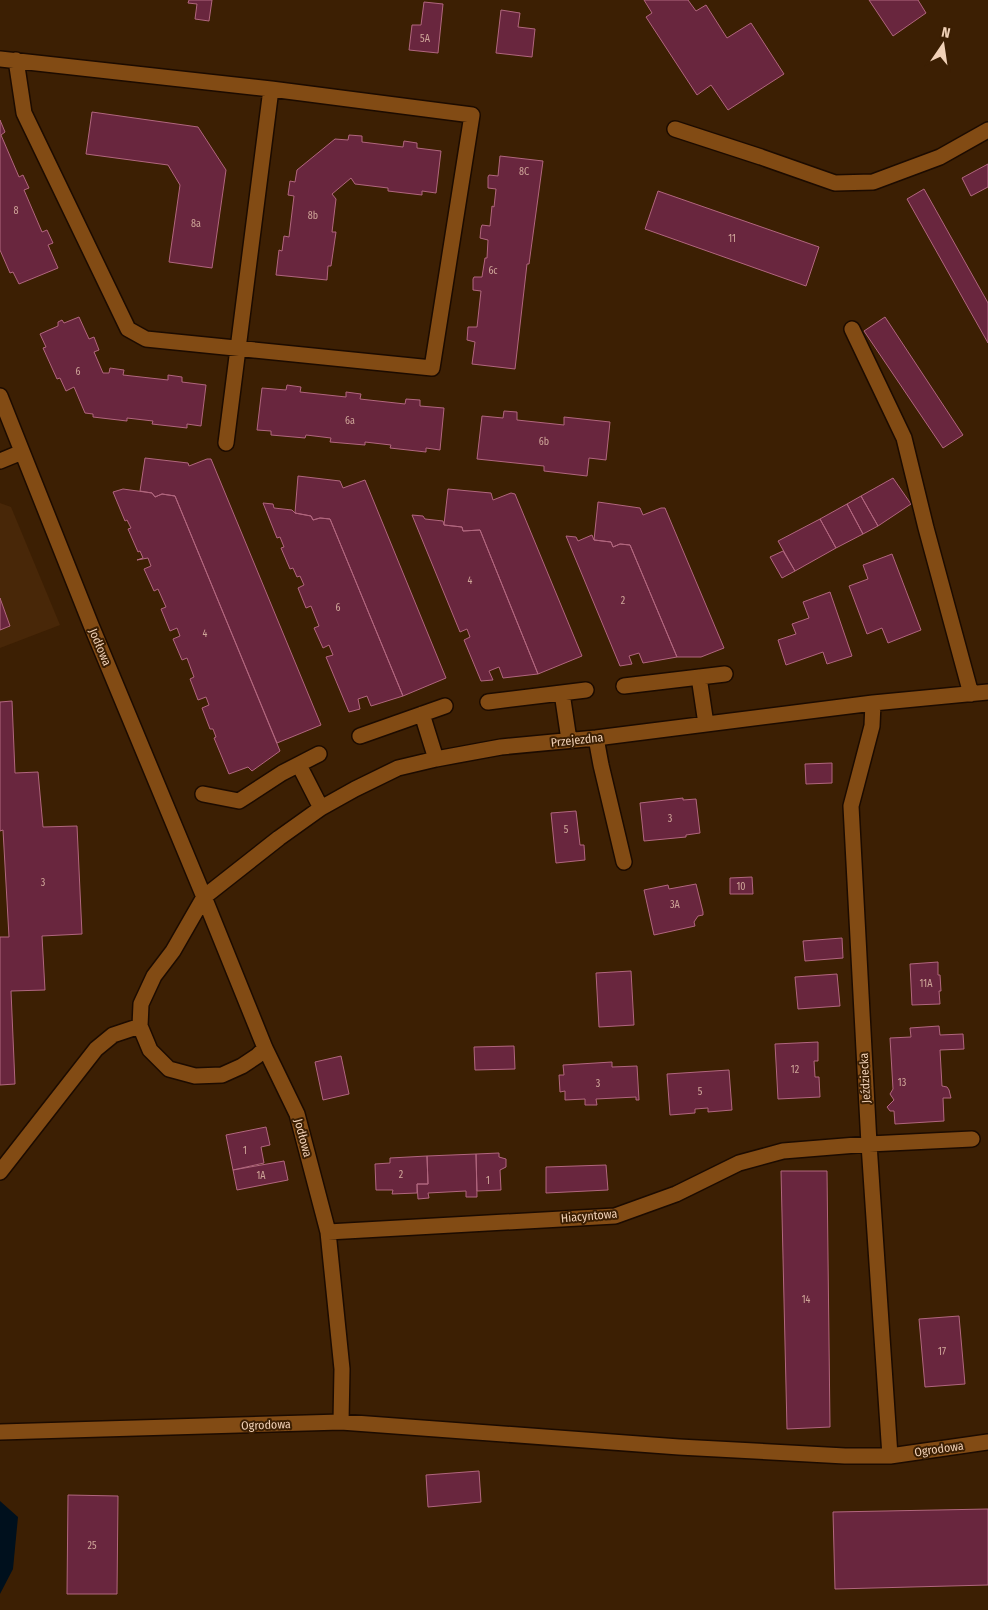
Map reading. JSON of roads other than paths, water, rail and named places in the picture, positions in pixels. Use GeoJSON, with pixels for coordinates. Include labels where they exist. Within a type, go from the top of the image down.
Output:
{"type":"FeatureCollection","features":[{"type":"Feature","properties":{"kind":"street"},"geometry":{"type":"LineString","coordinates":[[0,59],[16,60],[272,90],[472,115],[432,368],[146,339],[128,329],[24,113],[16,60]]}},
{"type":"Feature","properties":{"kind":"street"},"geometry":{"type":"LineString","coordinates":[[226,443],[272,90]]}},
{"type":"Feature","properties":{"kind":"street"},"geometry":{"type":"LineString","coordinates":[[675,130],[835,183],[873,182],[940,157],[988,130]]}},
{"type":"Feature","properties":{"kind":"street"},"geometry":{"type":"LineString","coordinates":[[852,329],[904,438],[926,528],[971,694]]}},
{"type":"Feature","properties":{"kind":"street","name":"Jodłowa"},"geometry":{"type":"LineString","coordinates":[[0,396],[91,624],[265,1048],[297,1114],[328,1232]]}},
{"type":"Feature","properties":{"kind":"street"},"geometry":{"type":"LineString","coordinates":[[0,461],[22,452]]}},
{"type":"Feature","properties":{"kind":"street"},"geometry":{"type":"LineString","coordinates":[[624,686],[725,674]]}},
{"type":"Feature","properties":{"kind":"street"},"geometry":{"type":"LineString","coordinates":[[699,676],[706,724]]}},
{"type":"Feature","properties":{"kind":"street"},"geometry":{"type":"LineString","coordinates":[[488,702],[586,690]]}},
{"type":"Feature","properties":{"kind":"street","name":"Przejezdna"},"geometry":{"type":"LineString","coordinates":[[204,896],[321,808],[398,768],[436,758],[501,747],[596,738],[874,703],[988,692]]}},
{"type":"Feature","properties":{"kind":"street"},"geometry":{"type":"LineString","coordinates":[[562,693],[570,740]]}},
{"type":"Feature","properties":{"kind":"street","name":"Jeździecka"},"geometry":{"type":"LineString","coordinates":[[874,703],[872,726],[851,806],[869,1144],[890,1456]]}},
{"type":"Feature","properties":{"kind":"street"},"geometry":{"type":"LineString","coordinates":[[360,736],[446,706]]}},
{"type":"Feature","properties":{"kind":"street"},"geometry":{"type":"LineString","coordinates":[[422,714],[436,758]]}},
{"type":"Feature","properties":{"kind":"street"},"geometry":{"type":"LineString","coordinates":[[596,738],[624,862]]}},
{"type":"Feature","properties":{"kind":"street"},"geometry":{"type":"LineString","coordinates":[[203,794],[239,801],[282,773],[319,754]]}},
{"type":"Feature","properties":{"kind":"street"},"geometry":{"type":"LineString","coordinates":[[298,765],[321,808]]}},
{"type":"Feature","properties":{"kind":"street"},"geometry":{"type":"LineString","coordinates":[[204,896],[173,951],[151,983],[141,1004],[140,1026],[150,1050],[169,1069],[195,1076],[222,1075],[250,1061],[265,1048]]}},
{"type":"Feature","properties":{"kind":"street"},"geometry":{"type":"LineString","coordinates":[[0,1172],[96,1049],[113,1035],[140,1026]]}},
{"type":"Feature","properties":{"kind":"street","name":"Hiacyntowa"},"geometry":{"type":"LineString","coordinates":[[328,1232],[615,1216],[676,1194],[739,1163],[783,1151],[869,1144],[972,1139]]}},
{"type":"Feature","properties":{"kind":"street"},"geometry":{"type":"LineString","coordinates":[[328,1232],[342,1369],[341,1422]]}},
{"type":"Feature","properties":{"kind":"street","name":"Ogrodowa"},"geometry":{"type":"LineString","coordinates":[[0,1432],[341,1422],[679,1447],[845,1456],[890,1456],[988,1442]]}},
{"type":"Feature","properties":{"kind":"water"},"geometry":{"type":"Polygon","coordinates":[[[0,1501],[18,1517],[13,1569],[0,1594],[0,1501]]]}}]}
